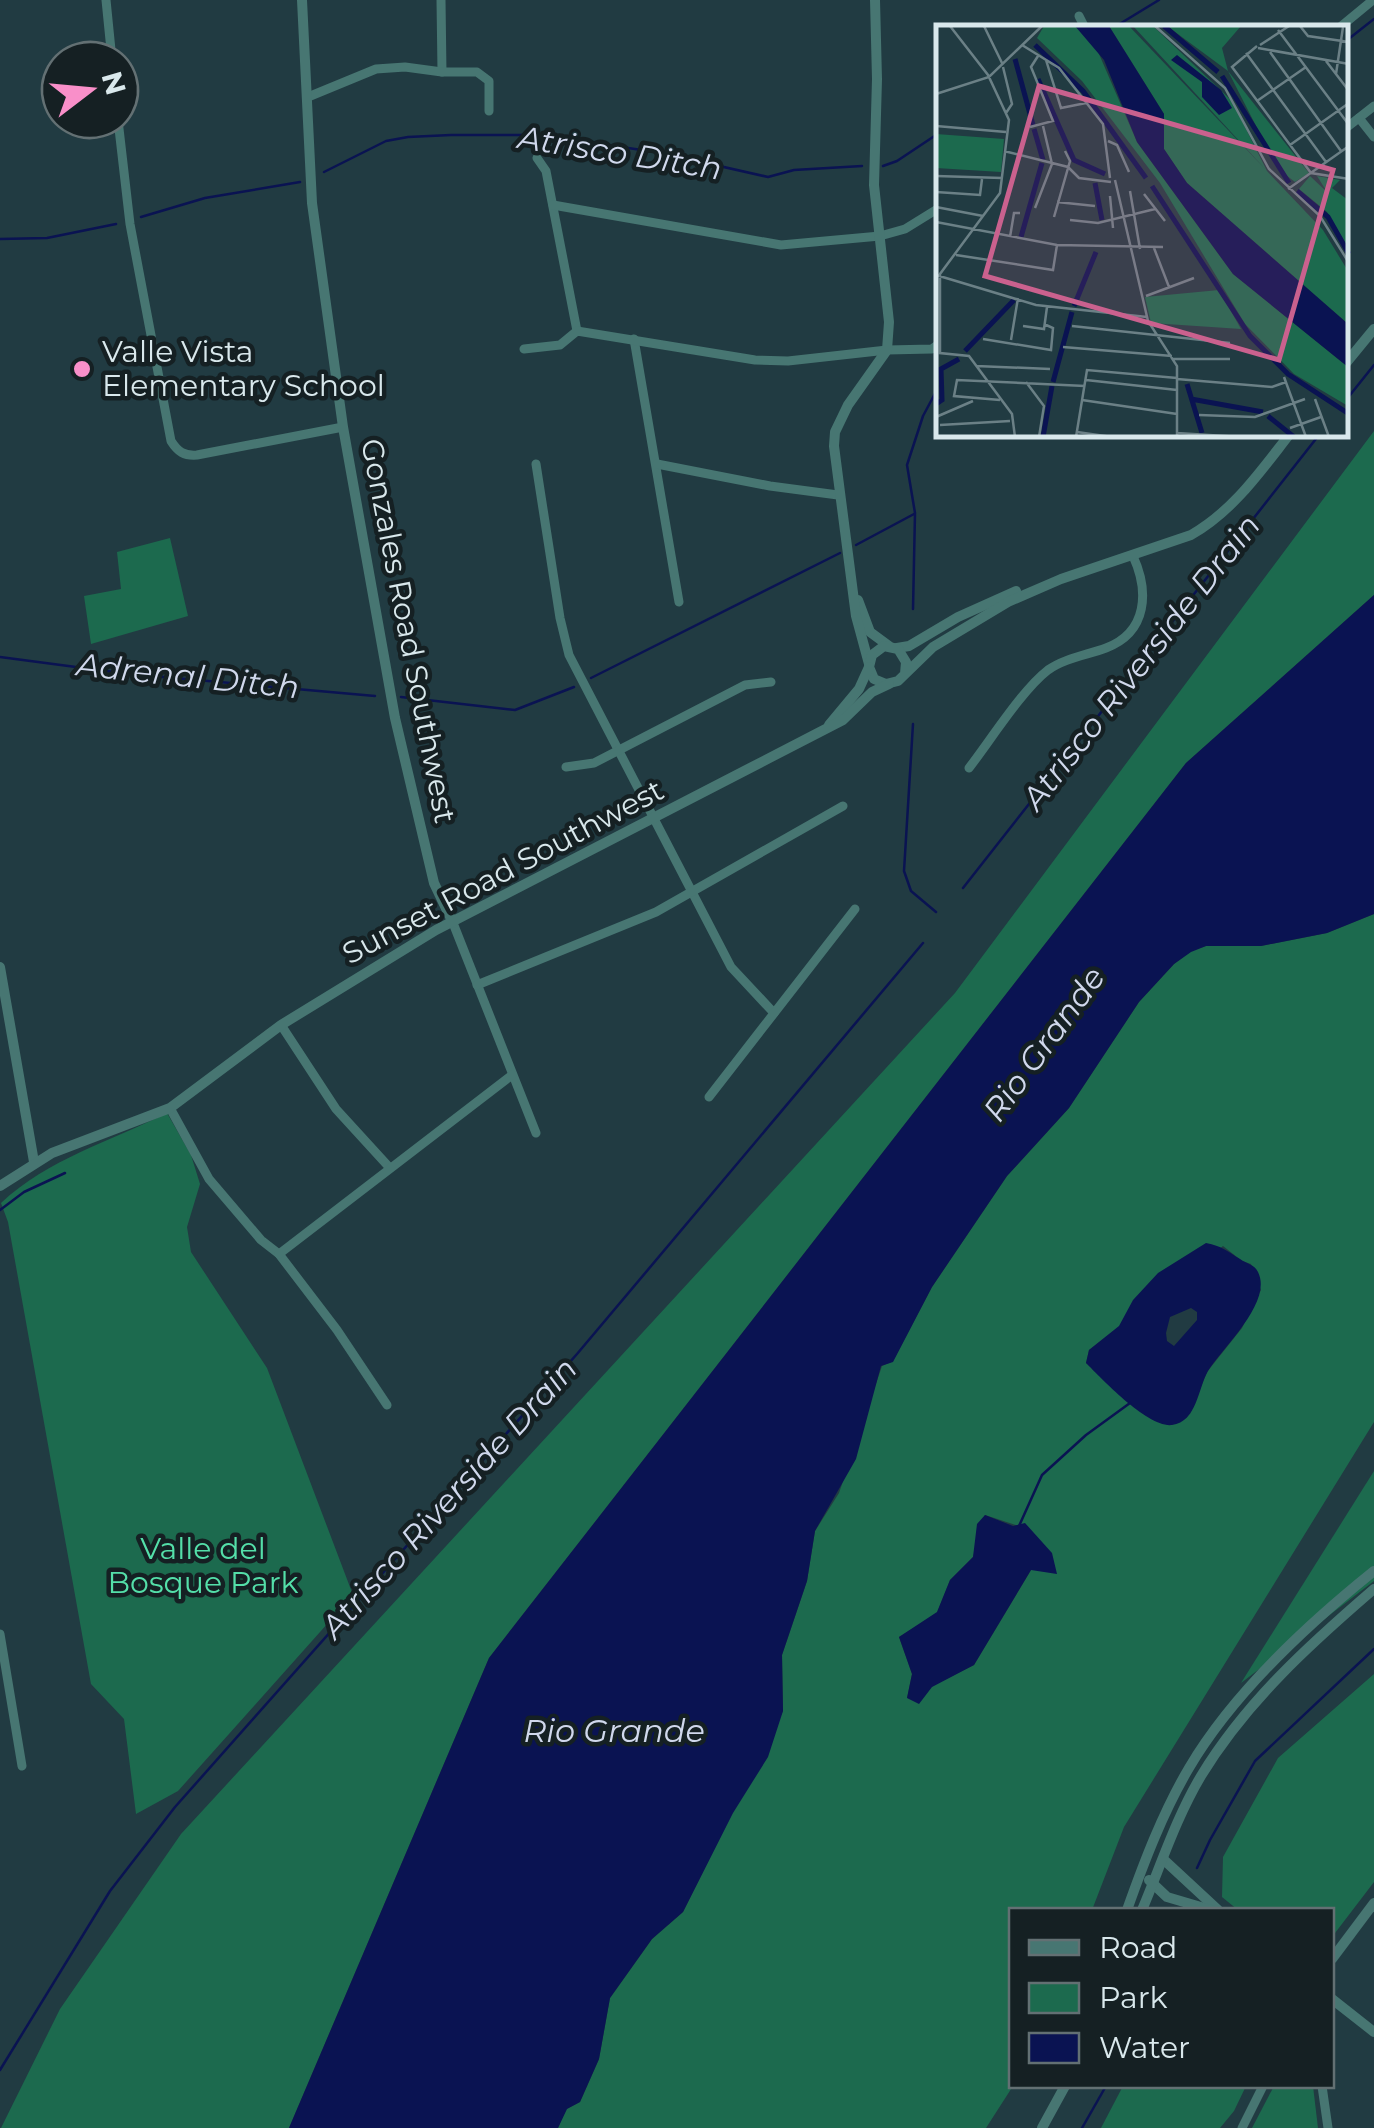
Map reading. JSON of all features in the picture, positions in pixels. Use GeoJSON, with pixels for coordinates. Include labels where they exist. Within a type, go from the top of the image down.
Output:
{"type":"FeatureCollection","features":[{"type":"Feature","properties":{"kind":"street"},"geometry":{"type":"LineString","coordinates":[[106,0],[110,40]]}},
{"type":"Feature","properties":{"kind":"street","name":"Gonzales Road Southwest"},"geometry":{"type":"LineString","coordinates":[[302,0],[312,203],[343,427],[395,718],[434,883],[536,1133]]}},
{"type":"Feature","properties":{"kind":"street"},"geometry":{"type":"LineString","coordinates":[[441,0],[442,72]]}},
{"type":"Feature","properties":{"kind":"street"},"geometry":{"type":"LineString","coordinates":[[875,0],[874,184],[888,322],[887,350],[848,405],[835,432],[834,462],[856,616],[874,679],[889,684],[933,647],[981,616],[1060,580]]}},
{"type":"Feature","properties":{"kind":"street"},"geometry":{"type":"LineString","coordinates":[[1343,25],[1373,0]]}},
{"type":"Feature","properties":{"kind":"street"},"geometry":{"type":"LineString","coordinates":[[1079,16],[1084,25]]}},
{"type":"Feature","properties":{"kind":"street"},"geometry":{"type":"LineString","coordinates":[[308,97],[376,69],[477,72],[489,81],[488,111]]}},
{"type":"Feature","properties":{"kind":"street"},"geometry":{"type":"LineString","coordinates":[[1349,126],[1374,106]]}},
{"type":"Feature","properties":{"kind":"street"},"geometry":{"type":"LineString","coordinates":[[1359,118],[1374,138]]}},
{"type":"Feature","properties":{"kind":"street"},"geometry":{"type":"LineString","coordinates":[[120,140],[130,224],[171,441],[176,449],[197,455],[343,427]]}},
{"type":"Feature","properties":{"kind":"street"},"geometry":{"type":"LineString","coordinates":[[537,158],[546,172],[578,331]]}},
{"type":"Feature","properties":{"kind":"street"},"geometry":{"type":"LineString","coordinates":[[553,205],[771,244],[880,236],[905,229],[936,210]]}},
{"type":"Feature","properties":{"kind":"street"},"geometry":{"type":"LineString","coordinates":[[1349,354],[1374,329]]}},
{"type":"Feature","properties":{"kind":"street"},"geometry":{"type":"LineString","coordinates":[[524,349],[560,345],[578,331],[788,362],[936,346]]}},
{"type":"Feature","properties":{"kind":"street"},"geometry":{"type":"LineString","coordinates":[[634,339],[679,602]]}},
{"type":"Feature","properties":{"kind":"street"},"geometry":{"type":"LineString","coordinates":[[869,666],[876,650],[909,646],[998,598],[1133,556],[1211,524],[1241,496],[1288,438]]}},
{"type":"Feature","properties":{"kind":"street"},"geometry":{"type":"LineString","coordinates":[[536,464],[564,640],[731,967],[774,1012]]}},
{"type":"Feature","properties":{"kind":"street"},"geometry":{"type":"LineString","coordinates":[[657,464],[838,495]]}},
{"type":"Feature","properties":{"kind":"street"},"geometry":{"type":"LineString","coordinates":[[969,768],[1045,673],[1064,662],[1109,647],[1131,632],[1144,600],[1133,556]]}},
{"type":"Feature","properties":{"kind":"street"},"geometry":{"type":"LineString","coordinates":[[852,576],[867,628],[874,638],[905,658],[905,674]]}},
{"type":"Feature","properties":{"kind":"street","name":"Sunset Road Southwest"},"geometry":{"type":"LineString","coordinates":[[828,726],[859,689],[869,666]]}},
{"type":"Feature","properties":{"kind":"street"},"geometry":{"type":"LineString","coordinates":[[566,767],[588,766],[745,685],[771,682]]}},
{"type":"Feature","properties":{"kind":"street","name":"Sunset Road Southwest"},"geometry":{"type":"LineString","coordinates":[[0,1186],[34,1162],[170,1108],[281,1026],[453,923],[844,720],[872,692],[889,684]]}},
{"type":"Feature","properties":{"kind":"street"},"geometry":{"type":"LineString","coordinates":[[477,985],[656,912],[843,806]]}},
{"type":"Feature","properties":{"kind":"street"},"geometry":{"type":"LineString","coordinates":[[709,1097],[856,909]]}},
{"type":"Feature","properties":{"kind":"street"},"geometry":{"type":"LineString","coordinates":[[0,967],[34,1162]]}},
{"type":"Feature","properties":{"kind":"street"},"geometry":{"type":"LineString","coordinates":[[281,1026],[336,1109],[389,1167]]}},
{"type":"Feature","properties":{"kind":"street"},"geometry":{"type":"LineString","coordinates":[[279,1254],[512,1074]]}},
{"type":"Feature","properties":{"kind":"street"},"geometry":{"type":"LineString","coordinates":[[170,1108],[210,1179],[260,1240],[279,1254],[337,1330],[387,1406]]}},
{"type":"Feature","properties":{"kind":"street"},"geometry":{"type":"LineString","coordinates":[[1128,1908],[1188,1770],[1213,1732],[1248,1688],[1374,1571]]}},
{"type":"Feature","properties":{"kind":"street"},"geometry":{"type":"LineString","coordinates":[[1143,1908],[1172,1834],[1222,1744],[1259,1697],[1303,1652],[1374,1589]]}},
{"type":"Feature","properties":{"kind":"street"},"geometry":{"type":"LineString","coordinates":[[0,1634],[22,1766]]}},
{"type":"Feature","properties":{"kind":"street"},"geometry":{"type":"LineString","coordinates":[[1163,1859],[1212,1908]]}},
{"type":"Feature","properties":{"kind":"street"},"geometry":{"type":"LineString","coordinates":[[1142,1872],[1167,1896],[1207,1908]]}},
{"type":"Feature","properties":{"kind":"street"},"geometry":{"type":"LineString","coordinates":[[1334,1957],[1374,1903]]}},
{"type":"Feature","properties":{"kind":"street"},"geometry":{"type":"LineString","coordinates":[[1334,2001],[1374,2032]]}},
{"type":"Feature","properties":{"kind":"street"},"geometry":{"type":"LineString","coordinates":[[1042,2128],[1064,2088]]}},
{"type":"Feature","properties":{"kind":"street"},"geometry":{"type":"LineString","coordinates":[[1242,2128],[1262,2088]]}},
{"type":"Feature","properties":{"kind":"street"},"geometry":{"type":"LineString","coordinates":[[1322,2088],[1328,2128]]}},
{"type":"Feature","properties":{"kind":"green space"},"geometry":{"type":"Polygon","coordinates":[[[1374,431],[1374,595],[1186,763],[489,1658],[289,2128],[1,2128],[60,2009],[181,1834],[955,993],[1374,431]]]}},
{"type":"Feature","properties":{"kind":"green space"},"geometry":{"type":"Polygon","coordinates":[[[170,538],[188,616],[91,644],[84,596],[121,589],[117,552],[170,538]]]}},
{"type":"Feature","properties":{"kind":"green space"},"geometry":{"type":"Polygon","coordinates":[[[1374,914],[1374,1422],[1124,1827],[1093,1908],[1009,1908],[1012,2088],[986,2128],[558,2128],[566,2109],[580,2102],[599,2059],[610,1998],[652,1939],[683,1912],[783,1711],[782,1655],[807,1581],[815,1531],[839,1493],[882,1366],[893,1361],[932,1287],[1007,1176],[1069,1108],[1139,1002],[1191,951],[1206,946],[1261,946],[1327,933],[1374,914]],[[1223,1246],[1089,1350],[1086,1363],[1150,1418],[1190,1414],[1207,1372],[1242,1328],[1261,1290],[1251,1264],[1223,1246]],[[985,1515],[973,1557],[950,1580],[937,1613],[899,1637],[912,1674],[907,1698],[974,1665],[1031,1570],[1019,1526],[985,1515]]]}},
{"type":"Feature","properties":{"kind":"green space","name":"Valle del Bosque Park"},"geometry":{"type":"Polygon","coordinates":[[[167,1113],[191,1155],[200,1184],[187,1227],[191,1252],[267,1368],[353,1595],[178,1791],[136,1814],[124,1719],[91,1684],[8,1222],[1,1203],[59,1163],[167,1113]]]}},
{"type":"Feature","properties":{"kind":"green space"},"geometry":{"type":"Polygon","coordinates":[[[1374,1471],[1374,1581],[1241,1683],[1374,1471]]]}},
{"type":"Feature","properties":{"kind":"green space"},"geometry":{"type":"Polygon","coordinates":[[[1374,1674],[1374,1882],[1334,1934],[1334,1908],[1236,1908],[1222,1897],[1223,1857],[1278,1758],[1374,1674]]]}},
{"type":"Feature","properties":{"kind":"green space"},"geometry":{"type":"Polygon","coordinates":[[[1122,2088],[1245,2088],[1220,2128],[1101,2128],[1122,2088]]]}},
{"type":"Feature","properties":{"kind":"green space"},"geometry":{"type":"Polygon","coordinates":[[[1273,2088],[1313,2088],[1318,2128],[1252,2128],[1273,2088]]]}},
{"type":"Feature","properties":{"kind":"water","name":"Rio Grande"},"geometry":{"type":"Polygon","coordinates":[[[1374,595],[1374,914],[1327,933],[1261,946],[1206,946],[1174,964],[1139,1002],[1069,1108],[1007,1176],[932,1287],[893,1362],[881,1366],[856,1459],[815,1531],[807,1581],[782,1655],[783,1711],[768,1757],[733,1813],[683,1912],[652,1939],[610,1998],[599,2059],[580,2102],[567,2109],[558,2128],[289,2128],[489,1658],[1186,763],[1374,595]]]}},
{"type":"Feature","properties":{"kind":"water"},"geometry":{"type":"Polygon","coordinates":[[[1206,1243],[1252,1266],[1261,1284],[1253,1310],[1208,1371],[1192,1411],[1172,1425],[1138,1411],[1086,1363],[1089,1350],[1119,1326],[1133,1300],[1158,1273],[1206,1243]],[[1191,1308],[1170,1317],[1167,1341],[1174,1346],[1197,1320],[1197,1312],[1191,1308]]]}},
{"type":"Feature","properties":{"kind":"water"},"geometry":{"type":"Polygon","coordinates":[[[985,1515],[1013,1526],[1025,1523],[1052,1553],[1057,1574],[1031,1570],[974,1665],[932,1687],[919,1704],[907,1698],[912,1674],[899,1637],[937,1612],[950,1580],[973,1557],[977,1524],[985,1515]]]}},
{"type":"Feature","properties":{"kind":"waterway"},"geometry":{"type":"LineString","coordinates":[[1118,25],[1159,0]]}},
{"type":"Feature","properties":{"kind":"waterway"},"geometry":{"type":"LineString","coordinates":[[1349,39],[1374,19]]}},
{"type":"Feature","properties":{"kind":"waterway","name":"Atrisco Ditch"},"geometry":{"type":"LineString","coordinates":[[324,172],[386,141],[451,135],[540,135],[662,153],[768,177],[794,170],[862,166]]}},
{"type":"Feature","properties":{"kind":"waterway","name":"Atrisco Ditch"},"geometry":{"type":"LineString","coordinates":[[883,166],[936,135]]}},
{"type":"Feature","properties":{"kind":"waterway","name":"Atrisco Ditch"},"geometry":{"type":"LineString","coordinates":[[141,217],[205,198],[300,182]]}},
{"type":"Feature","properties":{"kind":"waterway","name":"Atrisco Ditch"},"geometry":{"type":"LineString","coordinates":[[0,239],[47,238],[116,224]]}},
{"type":"Feature","properties":{"kind":"waterway","name":"Atrisco Riverside Drain"},"geometry":{"type":"LineString","coordinates":[[1349,396],[1374,365]]}},
{"type":"Feature","properties":{"kind":"waterway"},"geometry":{"type":"LineString","coordinates":[[913,609],[915,513],[907,465],[923,416],[936,392]]}},
{"type":"Feature","properties":{"kind":"waterway","name":"Atrisco Riverside Drain"},"geometry":{"type":"LineString","coordinates":[[963,888],[1317,438]]}},
{"type":"Feature","properties":{"kind":"waterway","name":"Adrenal Ditch"},"geometry":{"type":"LineString","coordinates":[[856,545],[914,514]]}},
{"type":"Feature","properties":{"kind":"waterway","name":"Adrenal Ditch"},"geometry":{"type":"LineString","coordinates":[[591,678],[840,553]]}},
{"type":"Feature","properties":{"kind":"waterway","name":"Adrenal Ditch"},"geometry":{"type":"LineString","coordinates":[[0,657],[129,674],[375,696]]}},
{"type":"Feature","properties":{"kind":"waterway","name":"Adrenal Ditch"},"geometry":{"type":"LineString","coordinates":[[401,697],[515,710],[574,687]]}},
{"type":"Feature","properties":{"kind":"waterway"},"geometry":{"type":"LineString","coordinates":[[913,724],[904,871],[911,891],[936,912]]}},
{"type":"Feature","properties":{"kind":"waterway","name":"Atrisco Riverside Drain"},"geometry":{"type":"LineString","coordinates":[[0,2070],[110,1891],[175,1807],[577,1354],[923,943]]}},
{"type":"Feature","properties":{"kind":"waterway"},"geometry":{"type":"LineString","coordinates":[[0,1210],[24,1192],[65,1173]]}},
{"type":"Feature","properties":{"kind":"waterway"},"geometry":{"type":"LineString","coordinates":[[1019,1526],[1042,1475],[1086,1435],[1130,1403]]}},
{"type":"Feature","properties":{"kind":"waterway"},"geometry":{"type":"LineString","coordinates":[[1197,1868],[1255,1761],[1374,1649]]}},
{"type":"Feature","properties":{"kind":"waterway"},"geometry":{"type":"LineString","coordinates":[[1082,2128],[1105,2088]]}},
{"type":"Feature","properties":{"kind":"place","name":"Valle Vista Elementary School"},"geometry":{"type":"Point","coordinates":[82,369]}}]}
